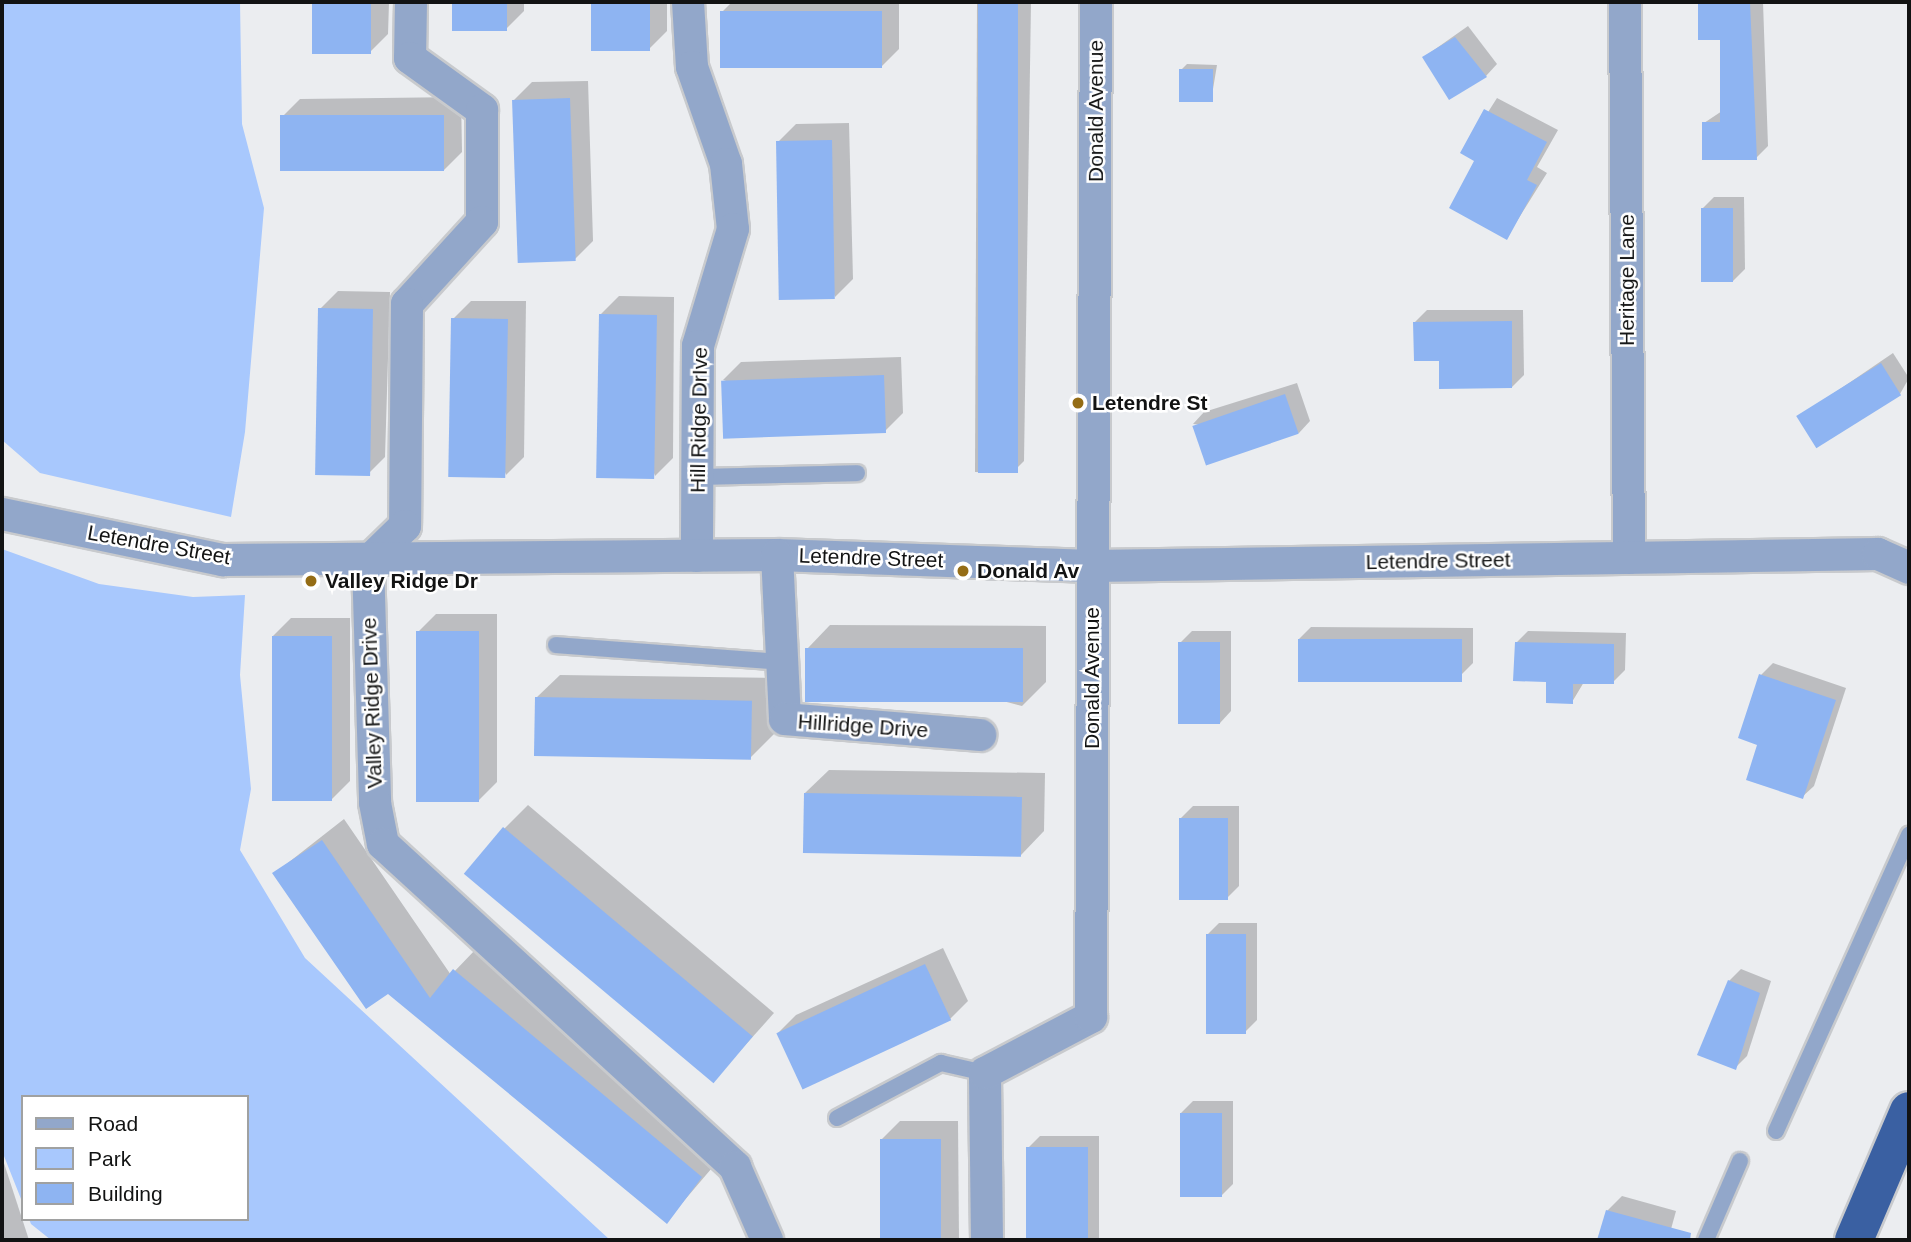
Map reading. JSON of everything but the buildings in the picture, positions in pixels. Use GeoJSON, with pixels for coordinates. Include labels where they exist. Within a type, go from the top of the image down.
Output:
{"type":"FeatureCollection","features":[{"type":"Feature","properties":{"kind":"highway"},"geometry":{"type":"LineString","coordinates":[[1854,1240],[1909,1111]]}},
{"type":"Feature","properties":{"kind":"street"},"geometry":{"type":"LineString","coordinates":[[368,562],[405,526],[407,304],[482,222],[482,110],[410,58],[411,2]]}},
{"type":"Feature","properties":{"kind":"street","name":"Hill Ridge DrIve"},"geometry":{"type":"LineString","coordinates":[[688,2],[692,67],[726,164],[733,229],[698,346],[697,556]]}},
{"type":"Feature","properties":{"kind":"street","name":"Donald Avenue"},"geometry":{"type":"LineString","coordinates":[[985,1073],[1091,1017],[1096,2]]}},
{"type":"Feature","properties":{"kind":"street","name":"Heritage Lane"},"geometry":{"type":"LineString","coordinates":[[1625,2],[1629,558]]}},
{"type":"Feature","properties":{"kind":"street","name":"Letendre Street"},"geometry":{"type":"LineString","coordinates":[[2,514],[223,559],[368,562],[777,555],[1093,566],[1878,554],[1909,568]]}},
{"type":"Feature","properties":{"kind":"street","name":"Hillridge Drive"},"geometry":{"type":"LineString","coordinates":[[777,555],[785,719],[980,735]]}},
{"type":"Feature","properties":{"kind":"street","name":"Valley Ridge Drive"},"geometry":{"type":"LineString","coordinates":[[368,562],[375,803],[383,844],[735,1167],[767,1240]]}},
{"type":"Feature","properties":{"kind":"street"},"geometry":{"type":"LineString","coordinates":[[985,1073],[986,1240]]}},
{"type":"Feature","properties":{"kind":"lane"},"geometry":{"type":"LineString","coordinates":[[697,477],[857,473]]}},
{"type":"Feature","properties":{"kind":"lane"},"geometry":{"type":"LineString","coordinates":[[556,645],[782,662]]}},
{"type":"Feature","properties":{"kind":"lane"},"geometry":{"type":"LineString","coordinates":[[1776,1131],[1909,835]]}},
{"type":"Feature","properties":{"kind":"lane"},"geometry":{"type":"LineString","coordinates":[[837,1118],[941,1063],[985,1073]]}},
{"type":"Feature","properties":{"kind":"lane"},"geometry":{"type":"LineString","coordinates":[[1706,1240],[1740,1161]]}},
{"type":"Feature","properties":{"kind":"green space"},"geometry":{"type":"Polygon","coordinates":[[[2,2],[240,2],[242,124],[264,208],[245,432],[231,517],[40,473],[2,440],[2,2]]]}},
{"type":"Feature","properties":{"kind":"green space"},"geometry":{"type":"Polygon","coordinates":[[[2,549],[99,584],[193,597],[245,595],[240,675],[251,789],[240,850],[305,958],[610,1240],[51,1240],[31,1224],[30,1221],[248,1221],[248,1095],[21,1095],[21,1199],[2,1151],[2,549]]]}},
{"type":"Feature","properties":{"kind":"place","name":"Letendre St"},"geometry":{"type":"Point","coordinates":[1078,403]}},
{"type":"Feature","properties":{"kind":"place","name":"Donald Av"},"geometry":{"type":"Point","coordinates":[963,571]}},
{"type":"Feature","properties":{"kind":"place","name":"Valley Ridge Dr"},"geometry":{"type":"Point","coordinates":[311,581]}}]}
